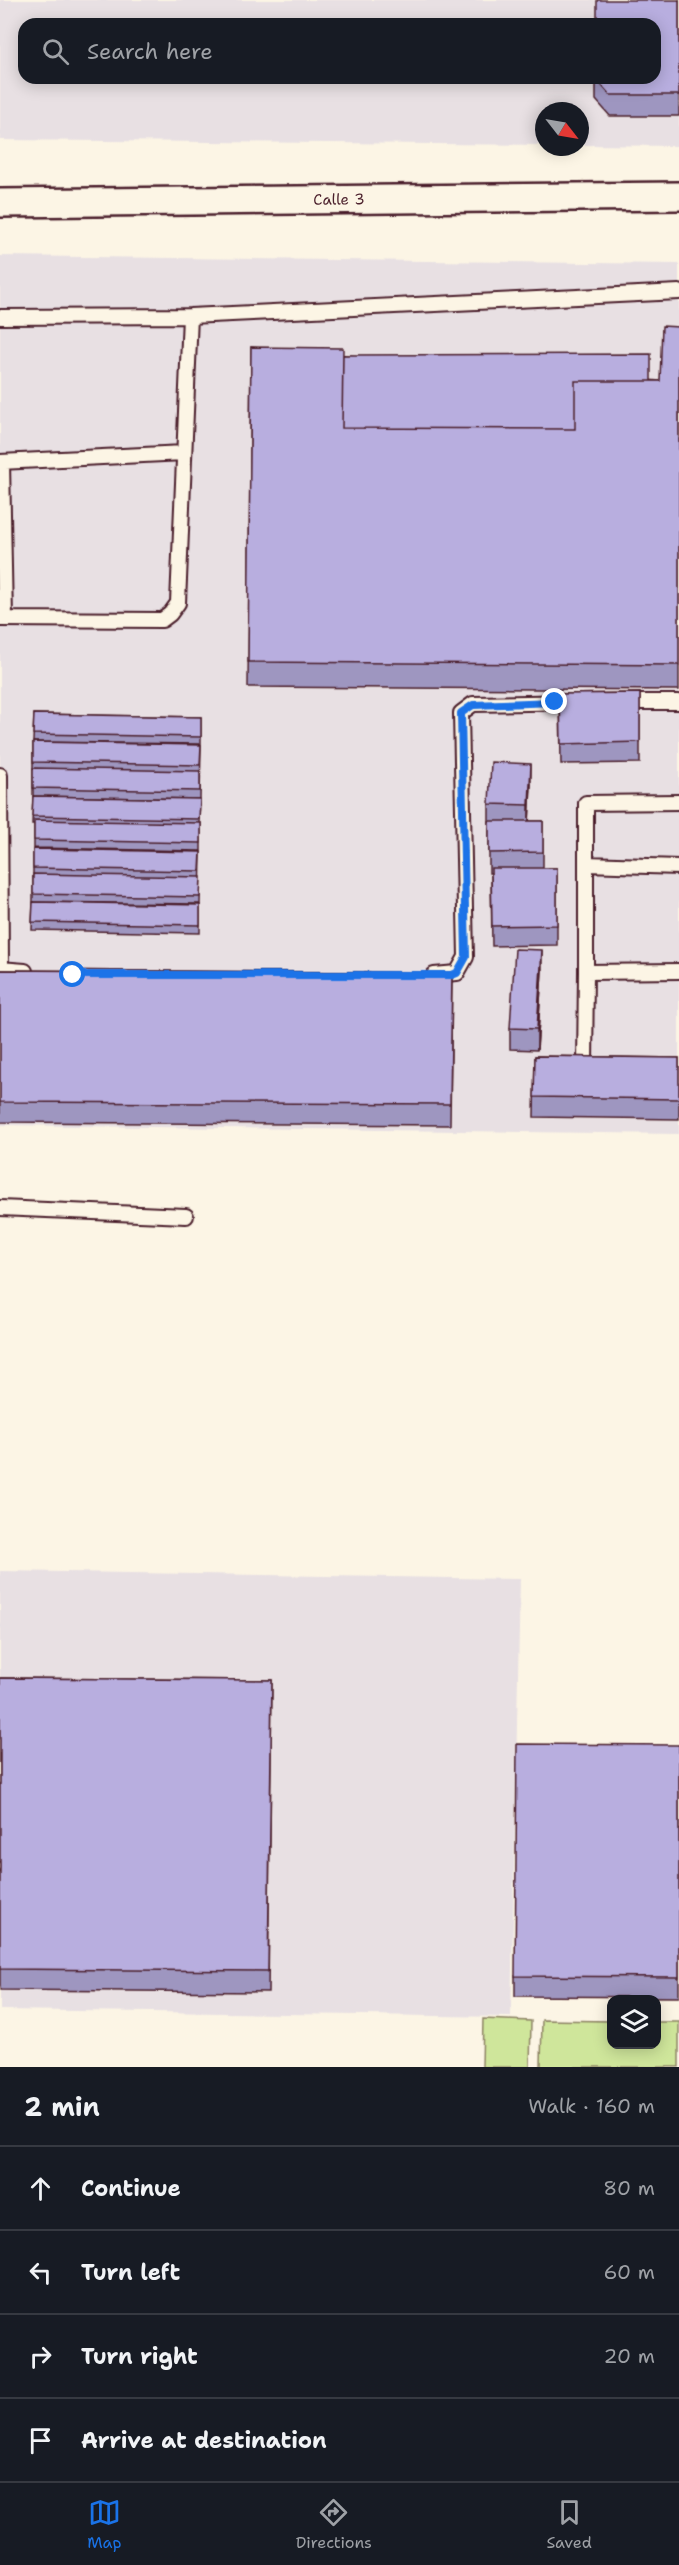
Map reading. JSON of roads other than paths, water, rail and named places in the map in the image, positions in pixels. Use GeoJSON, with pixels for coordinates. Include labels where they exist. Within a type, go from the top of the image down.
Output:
{"type":"FeatureCollection","features":[{"type":"Feature","properties":{"kind":"street","name":"Calle 3"},"geometry":{"type":"LineString","coordinates":[[0,203],[679,196]]}},
{"type":"Feature","properties":{"kind":"lane"},"geometry":{"type":"LineString","coordinates":[[0,317],[190,316],[679,292]]}},
{"type":"Feature","properties":{"kind":"lane"},"geometry":{"type":"LineString","coordinates":[[184,453],[1,462],[3,619],[162,620],[178,603],[190,316]]}},
{"type":"Feature","properties":{"kind":"lane"},"geometry":{"type":"LineString","coordinates":[[416,975],[452,975],[457,973],[466,957],[461,713],[473,705],[589,702]]}},
{"type":"Feature","properties":{"kind":"lane"},"geometry":{"type":"LineString","coordinates":[[612,702],[679,702]]}},
{"type":"Feature","properties":{"kind":"lane"},"geometry":{"type":"LineString","coordinates":[[0,776],[1,969],[37,972]]}},
{"type":"Feature","properties":{"kind":"lane"},"geometry":{"type":"LineString","coordinates":[[609,1066],[585,1066],[586,803],[679,802]]}},
{"type":"Feature","properties":{"kind":"lane"},"geometry":{"type":"LineString","coordinates":[[586,864],[679,867]]}},
{"type":"Feature","properties":{"kind":"lane"},"geometry":{"type":"LineString","coordinates":[[586,972],[679,971]]}},
{"type":"Feature","properties":{"kind":"lane"},"geometry":{"type":"LineString","coordinates":[[0,1208],[186,1216]]}}]}
